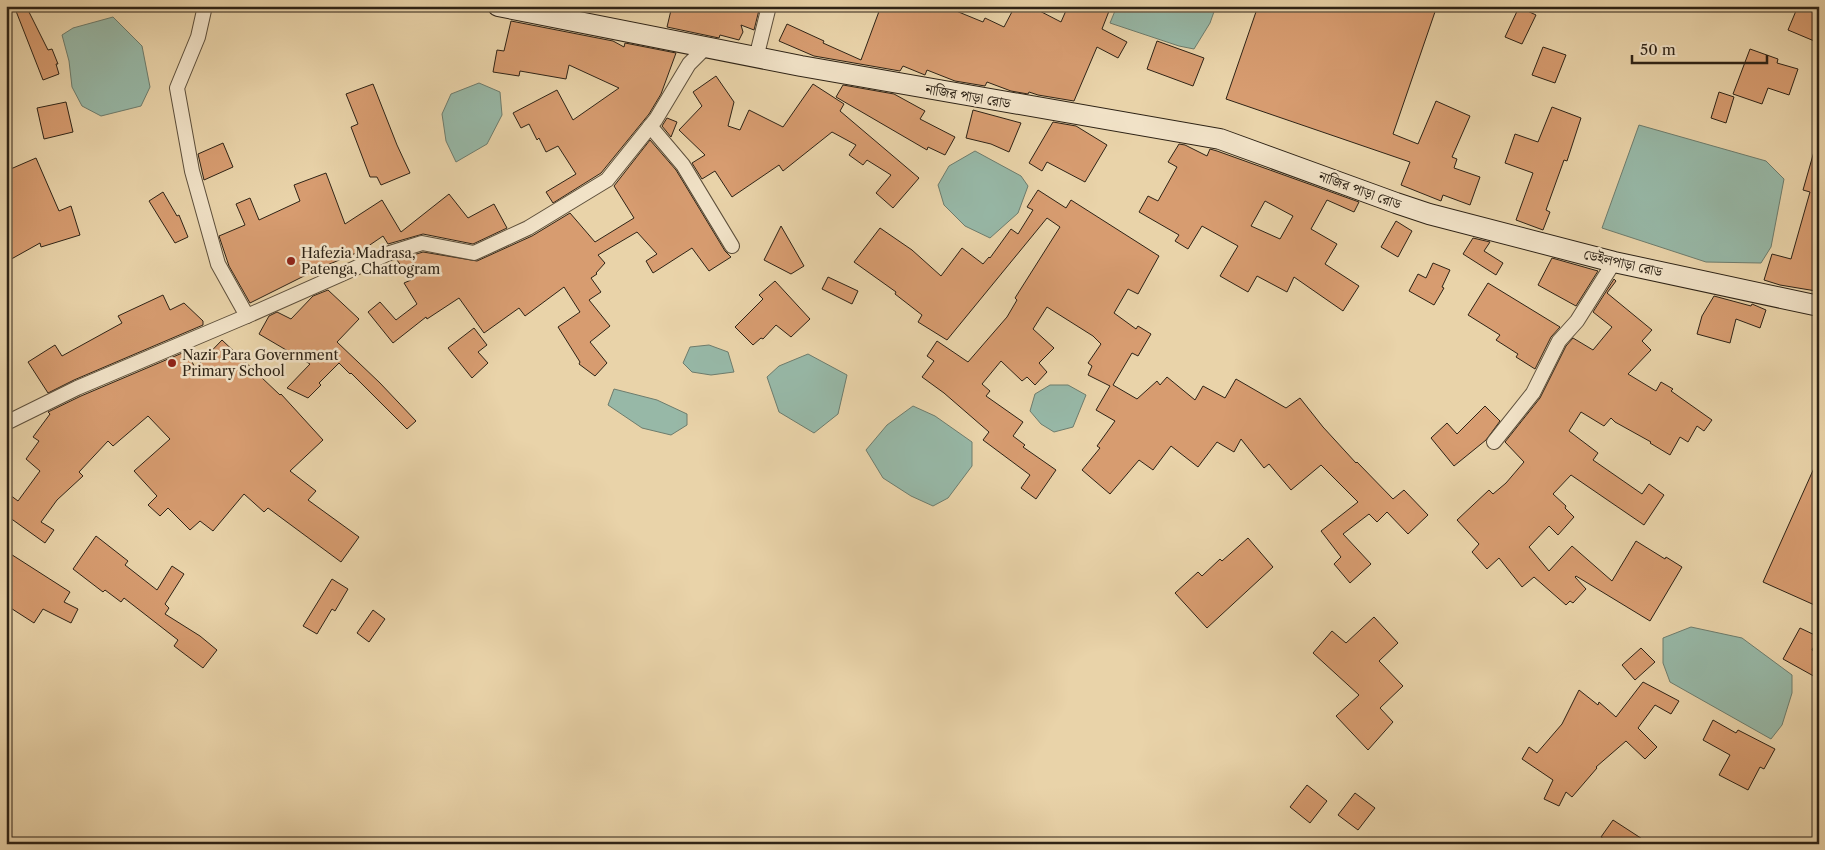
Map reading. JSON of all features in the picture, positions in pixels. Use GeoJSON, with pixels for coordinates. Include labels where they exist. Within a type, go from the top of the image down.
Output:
{"type":"FeatureCollection","features":[{"type":"Feature","properties":{"kind":"main road","name":"নাজির পাড়া রোড"},"geometry":{"type":"LineString","coordinates":[[498,6],[756,58],[1220,140],[1429,214]]}},
{"type":"Feature","properties":{"kind":"main road","name":"ডেইলপাড়া রোড"},"geometry":{"type":"LineString","coordinates":[[1429,214],[1614,262],[1819,306]]}},
{"type":"Feature","properties":{"kind":"street"},"geometry":{"type":"LineString","coordinates":[[204,6],[198,37],[177,88],[192,171],[218,264],[247,316]]}},
{"type":"Feature","properties":{"kind":"street"},"geometry":{"type":"LineString","coordinates":[[756,58],[769,6]]}},
{"type":"Feature","properties":{"kind":"street"},"geometry":{"type":"LineString","coordinates":[[6,423],[77,388],[387,254],[422,243],[474,253],[528,228],[607,180],[650,126],[689,64],[705,48]]}},
{"type":"Feature","properties":{"kind":"street"},"geometry":{"type":"LineString","coordinates":[[650,126],[683,165],[732,246]]}},
{"type":"Feature","properties":{"kind":"street"},"geometry":{"type":"LineString","coordinates":[[1494,442],[1533,393],[1559,341],[1577,321],[1614,262]]}},
{"type":"Feature","properties":{"kind":"shaded area"},"geometry":{"type":"Polygon","coordinates":[[[1117,6],[1216,6],[1210,23],[1194,49],[1179,46],[1110,23],[1117,6]]]}},
{"type":"Feature","properties":{"kind":"shaded area"},"geometry":{"type":"Polygon","coordinates":[[[113,17],[142,46],[150,87],[141,106],[101,116],[82,106],[72,87],[69,61],[62,35],[73,28],[113,17]]]}},
{"type":"Feature","properties":{"kind":"shaded area"},"geometry":{"type":"Polygon","coordinates":[[[479,83],[500,92],[502,115],[487,144],[456,162],[446,141],[442,114],[451,94],[479,83]]]}},
{"type":"Feature","properties":{"kind":"shaded area"},"geometry":{"type":"Polygon","coordinates":[[[1639,125],[1766,161],[1784,179],[1771,247],[1761,263],[1706,262],[1602,228],[1639,125]]]}},
{"type":"Feature","properties":{"kind":"shaded area"},"geometry":{"type":"Polygon","coordinates":[[[975,151],[1021,176],[1028,186],[1018,213],[990,238],[965,226],[944,205],[938,185],[949,166],[975,151]]]}},
{"type":"Feature","properties":{"kind":"shaded area"},"geometry":{"type":"Polygon","coordinates":[[[709,345],[728,352],[734,372],[711,375],[692,372],[683,363],[690,347],[709,345]]]}},
{"type":"Feature","properties":{"kind":"shaded area"},"geometry":{"type":"Polygon","coordinates":[[[808,354],[847,375],[838,414],[814,433],[779,412],[767,377],[779,366],[808,354]]]}},
{"type":"Feature","properties":{"kind":"shaded area"},"geometry":{"type":"Polygon","coordinates":[[[1050,385],[1068,385],[1086,395],[1073,427],[1054,432],[1041,424],[1030,411],[1035,394],[1050,385]]]}},
{"type":"Feature","properties":{"kind":"shaded area"},"geometry":{"type":"Polygon","coordinates":[[[614,389],[657,400],[687,414],[687,425],[671,435],[642,428],[608,405],[614,389]]]}},
{"type":"Feature","properties":{"kind":"shaded area"},"geometry":{"type":"Polygon","coordinates":[[[913,406],[935,416],[972,442],[972,466],[948,498],[933,506],[911,496],[883,478],[866,450],[887,425],[913,406]]]}},
{"type":"Feature","properties":{"kind":"shaded area"},"geometry":{"type":"Polygon","coordinates":[[[1691,627],[1742,638],[1792,675],[1792,693],[1782,725],[1771,739],[1670,682],[1663,663],[1663,638],[1691,627]]]}},
{"type":"Feature","properties":{"kind":"building"},"geometry":{"type":"Polygon","coordinates":[[[14,6],[26,6],[48,50],[52,49],[58,64],[56,64],[59,74],[43,80],[14,6]]]}},
{"type":"Feature","properties":{"kind":"building"},"geometry":{"type":"Polygon","coordinates":[[[672,6],[760,6],[754,30],[741,25],[743,32],[739,40],[720,35],[719,38],[667,27],[672,6]]]}},
{"type":"Feature","properties":{"kind":"building"},"geometry":{"type":"Polygon","coordinates":[[[881,6],[944,6],[983,22],[985,18],[1004,27],[1015,6],[1030,6],[1061,22],[1068,6],[1111,6],[1102,29],[1127,42],[1118,58],[1097,47],[1074,101],[1029,92],[1028,94],[1011,91],[987,82],[985,86],[955,81],[927,70],[925,75],[903,66],[900,71],[814,56],[779,41],[787,24],[861,60],[881,6]]]}},
{"type":"Feature","properties":{"kind":"building"},"geometry":{"type":"Polygon","coordinates":[[[1258,6],[1437,6],[1393,134],[1418,144],[1436,101],[1470,116],[1452,157],[1457,159],[1454,168],[1480,177],[1470,205],[1443,195],[1441,201],[1401,185],[1410,162],[1226,99],[1258,6]]]}},
{"type":"Feature","properties":{"kind":"building"},"geometry":{"type":"Polygon","coordinates":[[[1798,6],[1819,6],[1819,43],[1788,30],[1798,6]]]}},
{"type":"Feature","properties":{"kind":"building"},"geometry":{"type":"Polygon","coordinates":[[[1519,7],[1536,15],[1522,44],[1505,37],[1519,7]]]}},
{"type":"Feature","properties":{"kind":"building"},"geometry":{"type":"Polygon","coordinates":[[[511,21],[613,41],[624,47],[625,43],[676,53],[661,94],[649,114],[601,173],[553,203],[546,192],[576,174],[558,146],[546,152],[529,124],[521,128],[513,113],[557,90],[573,120],[619,88],[569,65],[566,79],[520,71],[519,76],[493,72],[497,50],[504,51],[511,21]]]}},
{"type":"Feature","properties":{"kind":"building"},"geometry":{"type":"Polygon","coordinates":[[[1157,41],[1204,58],[1193,86],[1147,69],[1157,41]]]}},
{"type":"Feature","properties":{"kind":"building"},"geometry":{"type":"Polygon","coordinates":[[[1543,47],[1566,55],[1555,83],[1532,75],[1543,47]]]}},
{"type":"Feature","properties":{"kind":"building"},"geometry":{"type":"Polygon","coordinates":[[[1750,49],[1778,59],[1777,63],[1798,69],[1789,95],[1768,88],[1762,104],[1733,94],[1750,49]]]}},
{"type":"Feature","properties":{"kind":"building"},"geometry":{"type":"Polygon","coordinates":[[[716,76],[734,102],[728,126],[740,130],[749,110],[783,127],[813,84],[844,104],[840,111],[919,178],[893,208],[876,193],[891,175],[867,160],[863,165],[849,155],[856,145],[832,132],[783,171],[779,165],[732,197],[715,171],[702,179],[692,163],[705,155],[679,130],[702,106],[693,92],[716,76]]]}},
{"type":"Feature","properties":{"kind":"building"},"geometry":{"type":"Polygon","coordinates":[[[373,84],[410,173],[381,185],[377,177],[370,177],[351,127],[358,124],[346,94],[373,84]]]}},
{"type":"Feature","properties":{"kind":"building"},"geometry":{"type":"Polygon","coordinates":[[[843,85],[894,94],[925,111],[920,119],[955,137],[945,155],[928,147],[927,150],[836,97],[843,85]]]}},
{"type":"Feature","properties":{"kind":"building"},"geometry":{"type":"Polygon","coordinates":[[[1719,92],[1734,97],[1726,123],[1711,118],[1719,92]]]}},
{"type":"Feature","properties":{"kind":"building"},"geometry":{"type":"Polygon","coordinates":[[[66,102],[73,132],[44,139],[37,108],[66,102]]]}},
{"type":"Feature","properties":{"kind":"building"},"geometry":{"type":"Polygon","coordinates":[[[1552,107],[1581,118],[1567,161],[1564,160],[1546,210],[1550,212],[1543,230],[1516,220],[1533,173],[1505,163],[1515,134],[1538,142],[1552,107]]]}},
{"type":"Feature","properties":{"kind":"building"},"geometry":{"type":"Polygon","coordinates":[[[973,110],[1021,123],[1009,152],[991,144],[966,138],[973,110]]]}},
{"type":"Feature","properties":{"kind":"building"},"geometry":{"type":"Polygon","coordinates":[[[667,118],[677,122],[671,137],[662,126],[667,118]]]}},
{"type":"Feature","properties":{"kind":"building"},"geometry":{"type":"Polygon","coordinates":[[[1053,122],[1076,126],[1107,145],[1085,182],[1047,162],[1042,171],[1029,163],[1053,122]]]}},
{"type":"Feature","properties":{"kind":"building"},"geometry":{"type":"Polygon","coordinates":[[[650,140],[676,170],[725,251],[731,257],[709,271],[692,248],[653,273],[646,261],[657,254],[637,232],[598,255],[605,263],[597,274],[591,278],[601,292],[589,300],[610,326],[590,342],[607,363],[595,376],[579,364],[580,362],[558,327],[580,312],[564,287],[525,316],[519,308],[484,333],[459,298],[427,319],[426,317],[393,343],[368,312],[380,302],[396,320],[417,304],[404,283],[411,280],[397,260],[423,252],[477,261],[532,236],[570,213],[595,242],[634,218],[614,186],[650,140]]]}},
{"type":"Feature","properties":{"kind":"building"},"geometry":{"type":"Polygon","coordinates":[[[223,143],[233,167],[204,180],[198,154],[223,143]]]}},
{"type":"Feature","properties":{"kind":"building"},"geometry":{"type":"Polygon","coordinates":[[[1179,144],[1207,156],[1210,149],[1359,202],[1354,212],[1327,200],[1311,229],[1337,244],[1325,264],[1359,286],[1343,311],[1294,277],[1287,292],[1257,276],[1248,292],[1220,276],[1238,246],[1202,226],[1188,249],[1175,241],[1179,235],[1139,212],[1148,196],[1158,201],[1177,167],[1168,162],[1179,144]],[[1265,201],[1251,226],[1280,239],[1293,216],[1265,201]]]}},
{"type":"Feature","properties":{"kind":"building"},"geometry":{"type":"Polygon","coordinates":[[[1815,148],[1819,149],[1819,282],[1816,291],[1780,285],[1764,280],[1772,254],[1791,259],[1810,192],[1803,190],[1815,148]]]}},
{"type":"Feature","properties":{"kind":"building"},"geometry":{"type":"Polygon","coordinates":[[[36,158],[59,211],[71,206],[80,235],[41,247],[40,243],[6,262],[6,171],[36,158]]]}},
{"type":"Feature","properties":{"kind":"building"},"geometry":{"type":"Polygon","coordinates":[[[326,173],[345,224],[382,200],[401,232],[449,194],[468,218],[494,204],[507,228],[473,244],[423,234],[388,244],[383,236],[361,251],[320,268],[250,303],[229,266],[219,236],[245,225],[236,204],[250,198],[259,220],[300,201],[294,185],[326,173]]]}},
{"type":"Feature","properties":{"kind":"building"},"geometry":{"type":"Polygon","coordinates":[[[1038,190],[1066,208],[1071,200],[1159,256],[1138,294],[1128,289],[1114,313],[1136,329],[1138,326],[1151,334],[1138,356],[1132,353],[1113,385],[1137,399],[1157,381],[1160,385],[1167,377],[1195,400],[1203,386],[1225,398],[1236,379],[1286,408],[1300,398],[1323,427],[1356,463],[1393,499],[1404,490],[1428,515],[1408,534],[1387,512],[1377,522],[1369,514],[1343,534],[1371,564],[1350,583],[1334,564],[1341,557],[1321,531],[1358,502],[1321,465],[1291,490],[1269,464],[1264,468],[1241,439],[1234,452],[1217,442],[1198,467],[1171,446],[1153,470],[1139,460],[1110,494],[1082,470],[1100,448],[1097,446],[1115,421],[1096,410],[1110,386],[1088,375],[1092,366],[1088,363],[1101,344],[1093,336],[1047,307],[1033,329],[1054,348],[1039,363],[1047,372],[1035,385],[1027,377],[1022,381],[1001,361],[982,384],[990,391],[986,396],[1023,422],[1013,436],[1025,445],[1023,447],[1056,470],[1036,499],[1021,488],[1030,475],[983,440],[989,432],[944,393],[922,377],[934,361],[927,356],[937,341],[968,362],[1007,317],[1017,300],[1015,298],[1060,227],[1047,218],[947,340],[918,322],[922,315],[895,294],[896,292],[854,262],[880,228],[912,250],[941,276],[962,248],[983,264],[990,258],[1011,229],[1018,234],[1033,210],[1027,207],[1038,190]]]}},
{"type":"Feature","properties":{"kind":"building"},"geometry":{"type":"Polygon","coordinates":[[[163,192],[177,216],[179,215],[188,237],[175,243],[149,201],[163,192]]]}},
{"type":"Feature","properties":{"kind":"building"},"geometry":{"type":"Polygon","coordinates":[[[1396,221],[1412,231],[1398,257],[1381,247],[1396,221]]]}},
{"type":"Feature","properties":{"kind":"building"},"geometry":{"type":"Polygon","coordinates":[[[781,226],[804,266],[791,274],[764,260],[781,226]]]}},
{"type":"Feature","properties":{"kind":"building"},"geometry":{"type":"Polygon","coordinates":[[[1473,238],[1490,242],[1484,251],[1503,263],[1496,275],[1463,254],[1473,238]]]}},
{"type":"Feature","properties":{"kind":"building"},"geometry":{"type":"Polygon","coordinates":[[[1552,258],[1598,271],[1576,306],[1538,285],[1552,258]]]}},
{"type":"Feature","properties":{"kind":"building"},"geometry":{"type":"Polygon","coordinates":[[[1433,263],[1450,270],[1442,287],[1444,288],[1434,305],[1409,291],[1418,274],[1426,278],[1433,263]]]}},
{"type":"Feature","properties":{"kind":"building"},"geometry":{"type":"Polygon","coordinates":[[[828,277],[858,291],[852,304],[822,289],[828,277]]]}},
{"type":"Feature","properties":{"kind":"building"},"geometry":{"type":"Polygon","coordinates":[[[1614,279],[1616,281],[1607,293],[1652,330],[1642,341],[1651,350],[1628,374],[1656,391],[1661,382],[1673,389],[1671,391],[1712,420],[1704,431],[1697,426],[1688,442],[1680,437],[1670,455],[1611,418],[1604,426],[1581,412],[1569,431],[1598,453],[1593,460],[1642,494],[1649,484],[1664,495],[1644,525],[1571,475],[1553,494],[1566,506],[1565,508],[1574,517],[1558,535],[1549,526],[1529,547],[1549,571],[1572,546],[1612,581],[1636,541],[1665,559],[1666,557],[1682,567],[1650,621],[1576,576],[1586,589],[1573,603],[1570,601],[1566,605],[1534,577],[1522,587],[1499,558],[1487,569],[1472,552],[1479,544],[1457,520],[1489,490],[1493,494],[1506,483],[1524,462],[1505,442],[1540,398],[1566,346],[1573,338],[1593,350],[1612,327],[1593,312],[1614,279]]]}},
{"type":"Feature","properties":{"kind":"building"},"geometry":{"type":"Polygon","coordinates":[[[775,281],[810,319],[791,337],[776,325],[763,339],[761,338],[753,345],[735,327],[763,299],[759,295],[775,281]]]}},
{"type":"Feature","properties":{"kind":"building"},"geometry":{"type":"Polygon","coordinates":[[[1488,283],[1560,327],[1551,337],[1535,369],[1516,357],[1518,354],[1496,340],[1500,335],[1468,315],[1488,283]]]}},
{"type":"Feature","properties":{"kind":"building"},"geometry":{"type":"Polygon","coordinates":[[[328,290],[359,319],[337,342],[416,421],[407,429],[339,363],[319,383],[321,385],[308,398],[287,388],[310,364],[259,334],[269,316],[277,312],[291,319],[313,296],[328,290]]]}},
{"type":"Feature","properties":{"kind":"building"},"geometry":{"type":"Polygon","coordinates":[[[163,295],[170,310],[184,303],[203,321],[203,325],[48,393],[28,362],[55,345],[62,356],[122,323],[118,316],[163,295]]]}},
{"type":"Feature","properties":{"kind":"building"},"geometry":{"type":"Polygon","coordinates":[[[1714,296],[1751,306],[1752,304],[1766,310],[1760,328],[1736,319],[1730,343],[1697,334],[1702,316],[1714,296]]]}},
{"type":"Feature","properties":{"kind":"building"},"geometry":{"type":"Polygon","coordinates":[[[474,328],[487,345],[478,352],[488,363],[472,378],[448,348],[474,328]]]}},
{"type":"Feature","properties":{"kind":"building"},"geometry":{"type":"Polygon","coordinates":[[[222,340],[281,394],[323,440],[290,471],[316,491],[308,500],[359,537],[341,562],[268,508],[264,512],[244,494],[213,531],[200,521],[190,530],[168,508],[160,516],[148,505],[157,496],[134,471],[170,439],[148,416],[113,446],[108,441],[79,472],[83,476],[57,500],[41,522],[54,530],[45,543],[6,515],[6,492],[18,501],[40,471],[26,459],[39,441],[33,437],[50,414],[48,412],[187,351],[195,368],[222,340]]]}},
{"type":"Feature","properties":{"kind":"building"},"geometry":{"type":"Polygon","coordinates":[[[1485,406],[1500,421],[1486,440],[1454,466],[1431,438],[1447,423],[1457,434],[1485,406]]]}},
{"type":"Feature","properties":{"kind":"building"},"geometry":{"type":"Polygon","coordinates":[[[1819,457],[1819,607],[1763,582],[1819,457]]]}},
{"type":"Feature","properties":{"kind":"building"},"geometry":{"type":"Polygon","coordinates":[[[96,536],[128,561],[125,565],[157,590],[172,566],[184,574],[165,604],[169,608],[165,614],[200,636],[217,650],[203,668],[174,646],[178,640],[124,598],[121,602],[105,590],[103,592],[73,569],[96,536]]]}},
{"type":"Feature","properties":{"kind":"building"},"geometry":{"type":"Polygon","coordinates":[[[1248,538],[1273,567],[1207,628],[1175,593],[1198,572],[1202,576],[1220,559],[1222,561],[1248,538]]]}},
{"type":"Feature","properties":{"kind":"building"},"geometry":{"type":"Polygon","coordinates":[[[6,551],[70,592],[64,602],[78,609],[71,623],[43,609],[34,623],[6,605],[6,551]]]}},
{"type":"Feature","properties":{"kind":"building"},"geometry":{"type":"Polygon","coordinates":[[[332,579],[348,589],[335,611],[332,609],[317,634],[303,626],[332,579]]]}},
{"type":"Feature","properties":{"kind":"building"},"geometry":{"type":"Polygon","coordinates":[[[373,610],[385,619],[369,642],[357,633],[373,610]]]}},
{"type":"Feature","properties":{"kind":"building"},"geometry":{"type":"Polygon","coordinates":[[[1374,617],[1398,643],[1379,661],[1403,686],[1380,708],[1393,722],[1368,750],[1336,716],[1359,695],[1313,653],[1332,631],[1346,643],[1374,617]]]}},
{"type":"Feature","properties":{"kind":"building"},"geometry":{"type":"Polygon","coordinates":[[[1800,628],[1819,637],[1812,650],[1819,653],[1819,679],[1783,659],[1800,628]]]}},
{"type":"Feature","properties":{"kind":"building"},"geometry":{"type":"Polygon","coordinates":[[[1641,648],[1655,662],[1635,680],[1622,665],[1641,648]]]}},
{"type":"Feature","properties":{"kind":"building"},"geometry":{"type":"Polygon","coordinates":[[[1643,682],[1679,701],[1671,714],[1655,705],[1638,728],[1657,747],[1645,759],[1626,741],[1596,767],[1572,797],[1566,792],[1559,806],[1544,799],[1553,780],[1522,759],[1529,747],[1537,753],[1562,724],[1579,690],[1598,705],[1599,702],[1616,717],[1643,682]]]}},
{"type":"Feature","properties":{"kind":"building"},"geometry":{"type":"Polygon","coordinates":[[[1713,720],[1736,733],[1738,730],[1775,749],[1764,769],[1760,767],[1748,790],[1719,775],[1730,755],[1703,740],[1713,720]]]}},
{"type":"Feature","properties":{"kind":"building"},"geometry":{"type":"Polygon","coordinates":[[[1307,785],[1327,801],[1310,823],[1290,807],[1307,785]]]}},
{"type":"Feature","properties":{"kind":"building"},"geometry":{"type":"Polygon","coordinates":[[[1355,793],[1375,808],[1358,830],[1338,815],[1355,793]]]}},
{"type":"Feature","properties":{"kind":"building"},"geometry":{"type":"Polygon","coordinates":[[[1613,820],[1650,844],[1612,844],[1601,837],[1613,820]]]}},
{"type":"Feature","properties":{"kind":"place","name":"Hafezia Madrasa, Patenga, Chattogram"},"geometry":{"type":"Point","coordinates":[291,261]}},
{"type":"Feature","properties":{"kind":"place","name":"Nazir Para Government Primary School"},"geometry":{"type":"Point","coordinates":[172,363]}}]}
